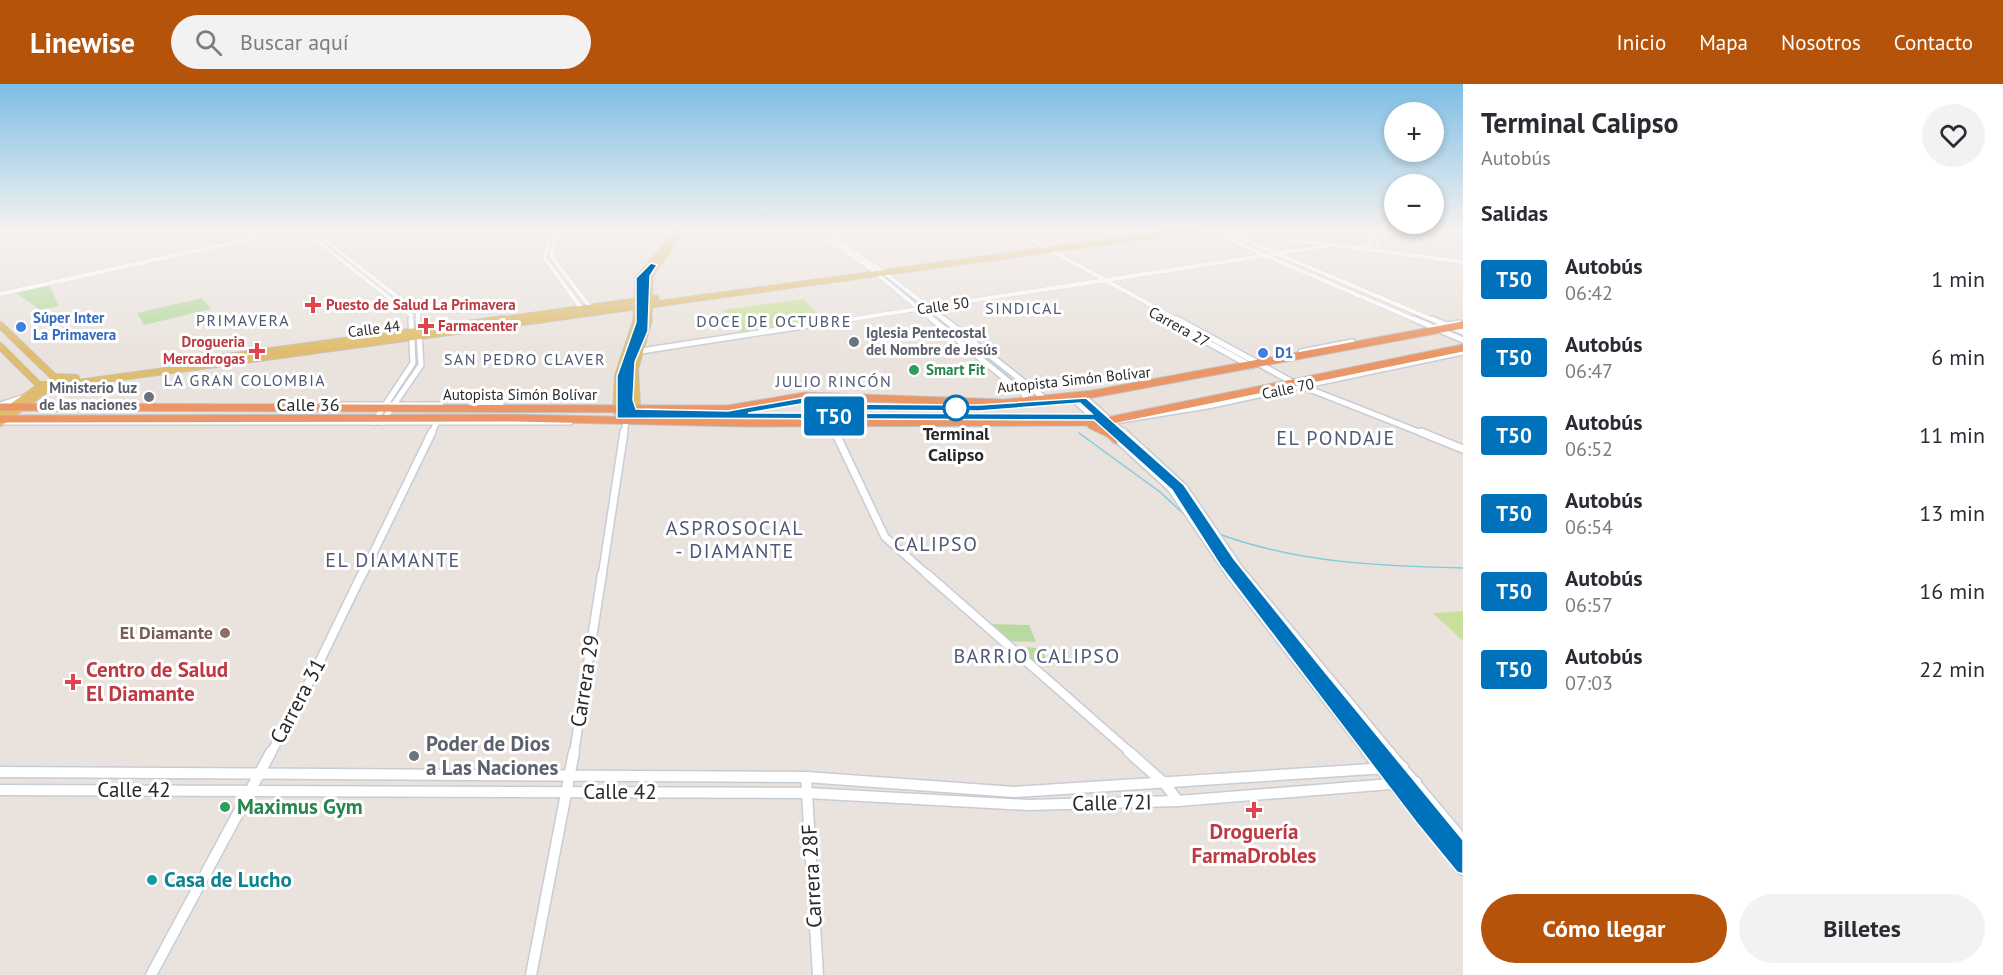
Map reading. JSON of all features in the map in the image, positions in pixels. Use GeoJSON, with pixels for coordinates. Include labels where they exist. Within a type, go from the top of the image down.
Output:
{"type":"FeatureCollection","features":[{"type":"Feature","properties":{"kind":"highway","name":"Autopista Simón Bolívar"},"geometry":{"type":"LineString","coordinates":[[12,405],[741,408],[805,396],[948,402],[1019,402],[1132,388],[1463,324]]}},
{"type":"Feature","properties":{"kind":"highway","name":"Autopista Simón Bolívar"},"geometry":{"type":"LineString","coordinates":[[1,420],[1100,422],[1297,385],[1390,362],[1463,348]]}},
{"type":"Feature","properties":{"kind":"highway"},"geometry":{"type":"LineString","coordinates":[[1280,356],[1294,358]]}},
{"type":"Feature","properties":{"kind":"highway"},"geometry":{"type":"LineString","coordinates":[[1314,379],[1333,380],[1341,373]]}},
{"type":"Feature","properties":{"kind":"highway"},"geometry":{"type":"LineString","coordinates":[[320,408],[330,405]]}},
{"type":"Feature","properties":{"kind":"highway"},"geometry":{"type":"LineString","coordinates":[[1190,405],[1203,407]]}},
{"type":"Feature","properties":{"kind":"highway"},"geometry":{"type":"LineString","coordinates":[[1071,423],[1096,426],[1116,438]]}},
{"type":"Feature","properties":{"kind":"main road"},"geometry":{"type":"LineString","coordinates":[[626,422],[616,411],[618,376],[634,328],[638,277],[644,271]]}},
{"type":"Feature","properties":{"kind":"main road"},"geometry":{"type":"LineString","coordinates":[[637,408],[635,369],[647,334],[652,271]]}},
{"type":"Feature","properties":{"kind":"main road","name":"Calle 44"},"geometry":{"type":"LineString","coordinates":[[54,377],[70,378],[416,334],[580,306],[650,302],[871,271]]}},
{"type":"Feature","properties":{"kind":"main road","name":"Calle 44"},"geometry":{"type":"LineString","coordinates":[[877,271],[884,273],[900,271]]}},
{"type":"Feature","properties":{"kind":"main road","name":"Calle 44"},"geometry":{"type":"LineString","coordinates":[[39,385],[51,386],[636,303]]}},
{"type":"Feature","properties":{"kind":"main road"},"geometry":{"type":"LineString","coordinates":[[0,325],[54,377],[51,386],[12,405],[1,420]]}},
{"type":"Feature","properties":{"kind":"main road"},"geometry":{"type":"LineString","coordinates":[[0,346],[39,385],[36,390],[12,405],[1,420]]}},
{"type":"Feature","properties":{"kind":"main road"},"geometry":{"type":"LineString","coordinates":[[20,366],[30,361],[38,361]]}},
{"type":"Feature","properties":{"kind":"main road","name":"Carrera 29"},"geometry":{"type":"LineString","coordinates":[[626,422],[637,408]]}},
{"type":"Feature","properties":{"kind":"street"},"geometry":{"type":"LineString","coordinates":[[0,294],[106,271]]}},
{"type":"Feature","properties":{"kind":"street"},"geometry":{"type":"LineString","coordinates":[[355,271],[411,315],[416,334]]}},
{"type":"Feature","properties":{"kind":"street"},"geometry":{"type":"LineString","coordinates":[[364,271],[418,313],[413,363],[379,420]]}},
{"type":"Feature","properties":{"kind":"street"},"geometry":{"type":"LineString","coordinates":[[555,271],[580,306]]}},
{"type":"Feature","properties":{"kind":"street"},"geometry":{"type":"LineString","coordinates":[[563,271],[589,305]]}},
{"type":"Feature","properties":{"kind":"street"},"geometry":{"type":"LineString","coordinates":[[876,271],[1024,394],[1026,398],[1019,402]]}},
{"type":"Feature","properties":{"kind":"street","name":"Carrera 27"},"geometry":{"type":"LineString","coordinates":[[1080,271],[1251,364]]}},
{"type":"Feature","properties":{"kind":"street","name":"Carrera 27"},"geometry":{"type":"LineString","coordinates":[[1085,271],[1278,380],[1297,385],[1463,449]]}},
{"type":"Feature","properties":{"kind":"street","name":"Calle 50"},"geometry":{"type":"LineString","coordinates":[[640,351],[1173,271]]}},
{"type":"Feature","properties":{"kind":"street"},"geometry":{"type":"LineString","coordinates":[[1302,271],[1442,327],[1463,332]]}},
{"type":"Feature","properties":{"kind":"street"},"geometry":{"type":"LineString","coordinates":[[1314,271],[1442,327],[1463,340]]}},
{"type":"Feature","properties":{"kind":"street"},"geometry":{"type":"LineString","coordinates":[[884,273],[1044,398]]}},
{"type":"Feature","properties":{"kind":"street","name":"Calle 70"},"geometry":{"type":"LineString","coordinates":[[1112,421],[1137,419],[1203,407],[1297,385],[1333,380],[1463,352]]}},
{"type":"Feature","properties":{"kind":"street","name":"Calle 70"},"geometry":{"type":"LineString","coordinates":[[1251,364],[1280,356],[1305,354]]}},
{"type":"Feature","properties":{"kind":"street"},"geometry":{"type":"LineString","coordinates":[[1390,362],[1398,366]]}},
{"type":"Feature","properties":{"kind":"street"},"geometry":{"type":"LineString","coordinates":[[1082,395],[1184,488],[1223,546],[1320,669],[1463,840]]}},
{"type":"Feature","properties":{"kind":"street"},"geometry":{"type":"LineString","coordinates":[[1070,396],[1171,488],[1182,501],[1220,562],[1380,769],[1463,870]]}},
{"type":"Feature","properties":{"kind":"street","name":"Calle 36"},"geometry":{"type":"LineString","coordinates":[[12,405],[388,406]]}},
{"type":"Feature","properties":{"kind":"street"},"geometry":{"type":"LineString","coordinates":[[1130,437],[1125,425],[1137,419]]}},
{"type":"Feature","properties":{"kind":"street"},"geometry":{"type":"LineString","coordinates":[[379,420],[437,422],[476,420]]}},
{"type":"Feature","properties":{"kind":"street","name":"Carrera 31"},"geometry":{"type":"LineString","coordinates":[[151,975],[314,673],[437,422]]}},
{"type":"Feature","properties":{"kind":"street","name":"Carrera 29"},"geometry":{"type":"LineString","coordinates":[[531,975],[570,776],[626,422]]}},
{"type":"Feature","properties":{"kind":"street"},"geometry":{"type":"LineString","coordinates":[[830,423],[885,537],[1165,784],[1178,801]]}},
{"type":"Feature","properties":{"kind":"street","name":"Calle 72I"},"geometry":{"type":"LineString","coordinates":[[806,777],[1014,792],[1403,767]]}},
{"type":"Feature","properties":{"kind":"street","name":"Calle 42"},"geometry":{"type":"LineString","coordinates":[[0,772],[806,777]]}},
{"type":"Feature","properties":{"kind":"street","name":"Carrera 28F"},"geometry":{"type":"LineString","coordinates":[[806,777],[818,975]]}},
{"type":"Feature","properties":{"kind":"street","name":"Calle 72I"},"geometry":{"type":"LineString","coordinates":[[807,793],[1028,805],[1178,801],[1416,782]]}},
{"type":"Feature","properties":{"kind":"street","name":"Calle 42"},"geometry":{"type":"LineString","coordinates":[[0,790],[807,793]]}},
{"type":"Feature","properties":{"kind":"green space"},"geometry":{"type":"Polygon","coordinates":[[[49,285],[59,306],[40,310],[15,292],[49,285]]]}},
{"type":"Feature","properties":{"kind":"green space"},"geometry":{"type":"Polygon","coordinates":[[[202,298],[211,309],[144,325],[137,313],[202,298]]]}},
{"type":"Feature","properties":{"kind":"green space"},"geometry":{"type":"Polygon","coordinates":[[[803,299],[821,317],[806,319],[809,324],[742,333],[723,310],[803,299]]]}},
{"type":"Feature","properties":{"kind":"green space"},"geometry":{"type":"Polygon","coordinates":[[[1463,611],[1463,641],[1433,613],[1463,611]]]}},
{"type":"Feature","properties":{"kind":"green space"},"geometry":{"type":"Polygon","coordinates":[[[990,624],[1029,625],[1036,642],[1010,641],[990,624]]]}},
{"type":"Feature","properties":{"kind":"green space"},"geometry":{"type":"Polygon","coordinates":[[[1016,647],[1041,648],[1050,667],[1037,665],[1016,647]]]}},
{"type":"Feature","properties":{"kind":"waterway"},"geometry":{"type":"LineString","coordinates":[[883,276],[1015,382]]}},
{"type":"Feature","properties":{"kind":"waterway"},"geometry":{"type":"LineString","coordinates":[[1079,433],[1160,492],[1186,516]]}},
{"type":"Feature","properties":{"kind":"waterway"},"geometry":{"type":"LineString","coordinates":[[1200,525],[1209,530]]}},
{"type":"Feature","properties":{"kind":"waterway"},"geometry":{"type":"LineString","coordinates":[[1219,534],[1249,544],[1309,557],[1370,564],[1463,568]]}},
{"type":"Feature","properties":{"kind":"bus line","name":"T50"},"geometry":{"type":"LineString","coordinates":[[646,271],[640,278],[639,328],[625,362],[622,376],[621,416],[1096,417],[1176,488],[1224,562],[1422,817],[1463,866]]}},
{"type":"Feature","properties":{"kind":"bus line","name":"T50"},"geometry":{"type":"LineString","coordinates":[[650,271],[647,276],[644,331],[630,362],[629,400],[630,408],[634,412],[728,414],[801,401],[836,407],[979,408],[1082,400],[1126,437],[1180,488],[1229,562],[1463,846]]}},
{"type":"Feature","properties":{"kind":"place","name":"Puesto de Salud La Primavera"},"geometry":{"type":"Point","coordinates":[313,305]}},
{"type":"Feature","properties":{"kind":"place","name":"Farmacenter"},"geometry":{"type":"Point","coordinates":[426,326]}},
{"type":"Feature","properties":{"kind":"place","name":"Súper Inter La Primavera"},"geometry":{"type":"Point","coordinates":[21,327]}},
{"type":"Feature","properties":{"kind":"place","name":"Iglesia Pentecostal del Nombre de Jesús"},"geometry":{"type":"Point","coordinates":[854,342]}},
{"type":"Feature","properties":{"kind":"place","name":"Drogueria Mercadrogas"},"geometry":{"type":"Point","coordinates":[257,351]}},
{"type":"Feature","properties":{"kind":"place","name":"D1"},"geometry":{"type":"Point","coordinates":[1263,353]}},
{"type":"Feature","properties":{"kind":"place","name":"Smart Fit"},"geometry":{"type":"Point","coordinates":[914,370]}},
{"type":"Feature","properties":{"kind":"place","name":"Ministerio luz de las naciones"},"geometry":{"type":"Point","coordinates":[149,397]}},
{"type":"Feature","properties":{"kind":"place","name":"Terminal Calipso"},"geometry":{"type":"Point","coordinates":[956,408]}},
{"type":"Feature","properties":{"kind":"place","name":"El Diamante"},"geometry":{"type":"Point","coordinates":[225,633]}},
{"type":"Feature","properties":{"kind":"place","name":"Centro de Salud El Diamante"},"geometry":{"type":"Point","coordinates":[73,682]}},
{"type":"Feature","properties":{"kind":"place","name":"Poder de Dios a Las Naciones"},"geometry":{"type":"Point","coordinates":[414,756]}},
{"type":"Feature","properties":{"kind":"place","name":"Maximus Gym"},"geometry":{"type":"Point","coordinates":[225,807]}},
{"type":"Feature","properties":{"kind":"place","name":"Droguería FarmaDrobles"},"geometry":{"type":"Point","coordinates":[1254,810]}},
{"type":"Feature","properties":{"kind":"place","name":"Casa de Lucho"},"geometry":{"type":"Point","coordinates":[152,880]}},
{"type":"Feature","properties":{"kind":"district","name":"SINDICAL"},"geometry":{"type":"Point","coordinates":[1024,308]}},
{"type":"Feature","properties":{"kind":"district","name":"PRIMAVERA"},"geometry":{"type":"Point","coordinates":[243,320]}},
{"type":"Feature","properties":{"kind":"district","name":"DOCE DE OCTUBRE"},"geometry":{"type":"Point","coordinates":[774,321]}},
{"type":"Feature","properties":{"kind":"district","name":"SAN PEDRO CLAVER"},"geometry":{"type":"Point","coordinates":[525,359]}},
{"type":"Feature","properties":{"kind":"district","name":"LA GRAN COLOMBIA"},"geometry":{"type":"Point","coordinates":[245,380]}},
{"type":"Feature","properties":{"kind":"district","name":"JULIO RINCÓN"},"geometry":{"type":"Point","coordinates":[834,381]}},
{"type":"Feature","properties":{"kind":"district","name":"EL PONDAJE"},"geometry":{"type":"Point","coordinates":[1336,438]}},
{"type":"Feature","properties":{"kind":"district","name":"ASPROSOCIAL - DIAMANTE"},"geometry":{"type":"Point","coordinates":[735,540]}},
{"type":"Feature","properties":{"kind":"district","name":"CALIPSO"},"geometry":{"type":"Point","coordinates":[936,544]}},
{"type":"Feature","properties":{"kind":"district","name":"EL DIAMANTE"},"geometry":{"type":"Point","coordinates":[393,560]}},
{"type":"Feature","properties":{"kind":"district","name":"BARRIO CALIPSO"},"geometry":{"type":"Point","coordinates":[1037,656]}}]}
